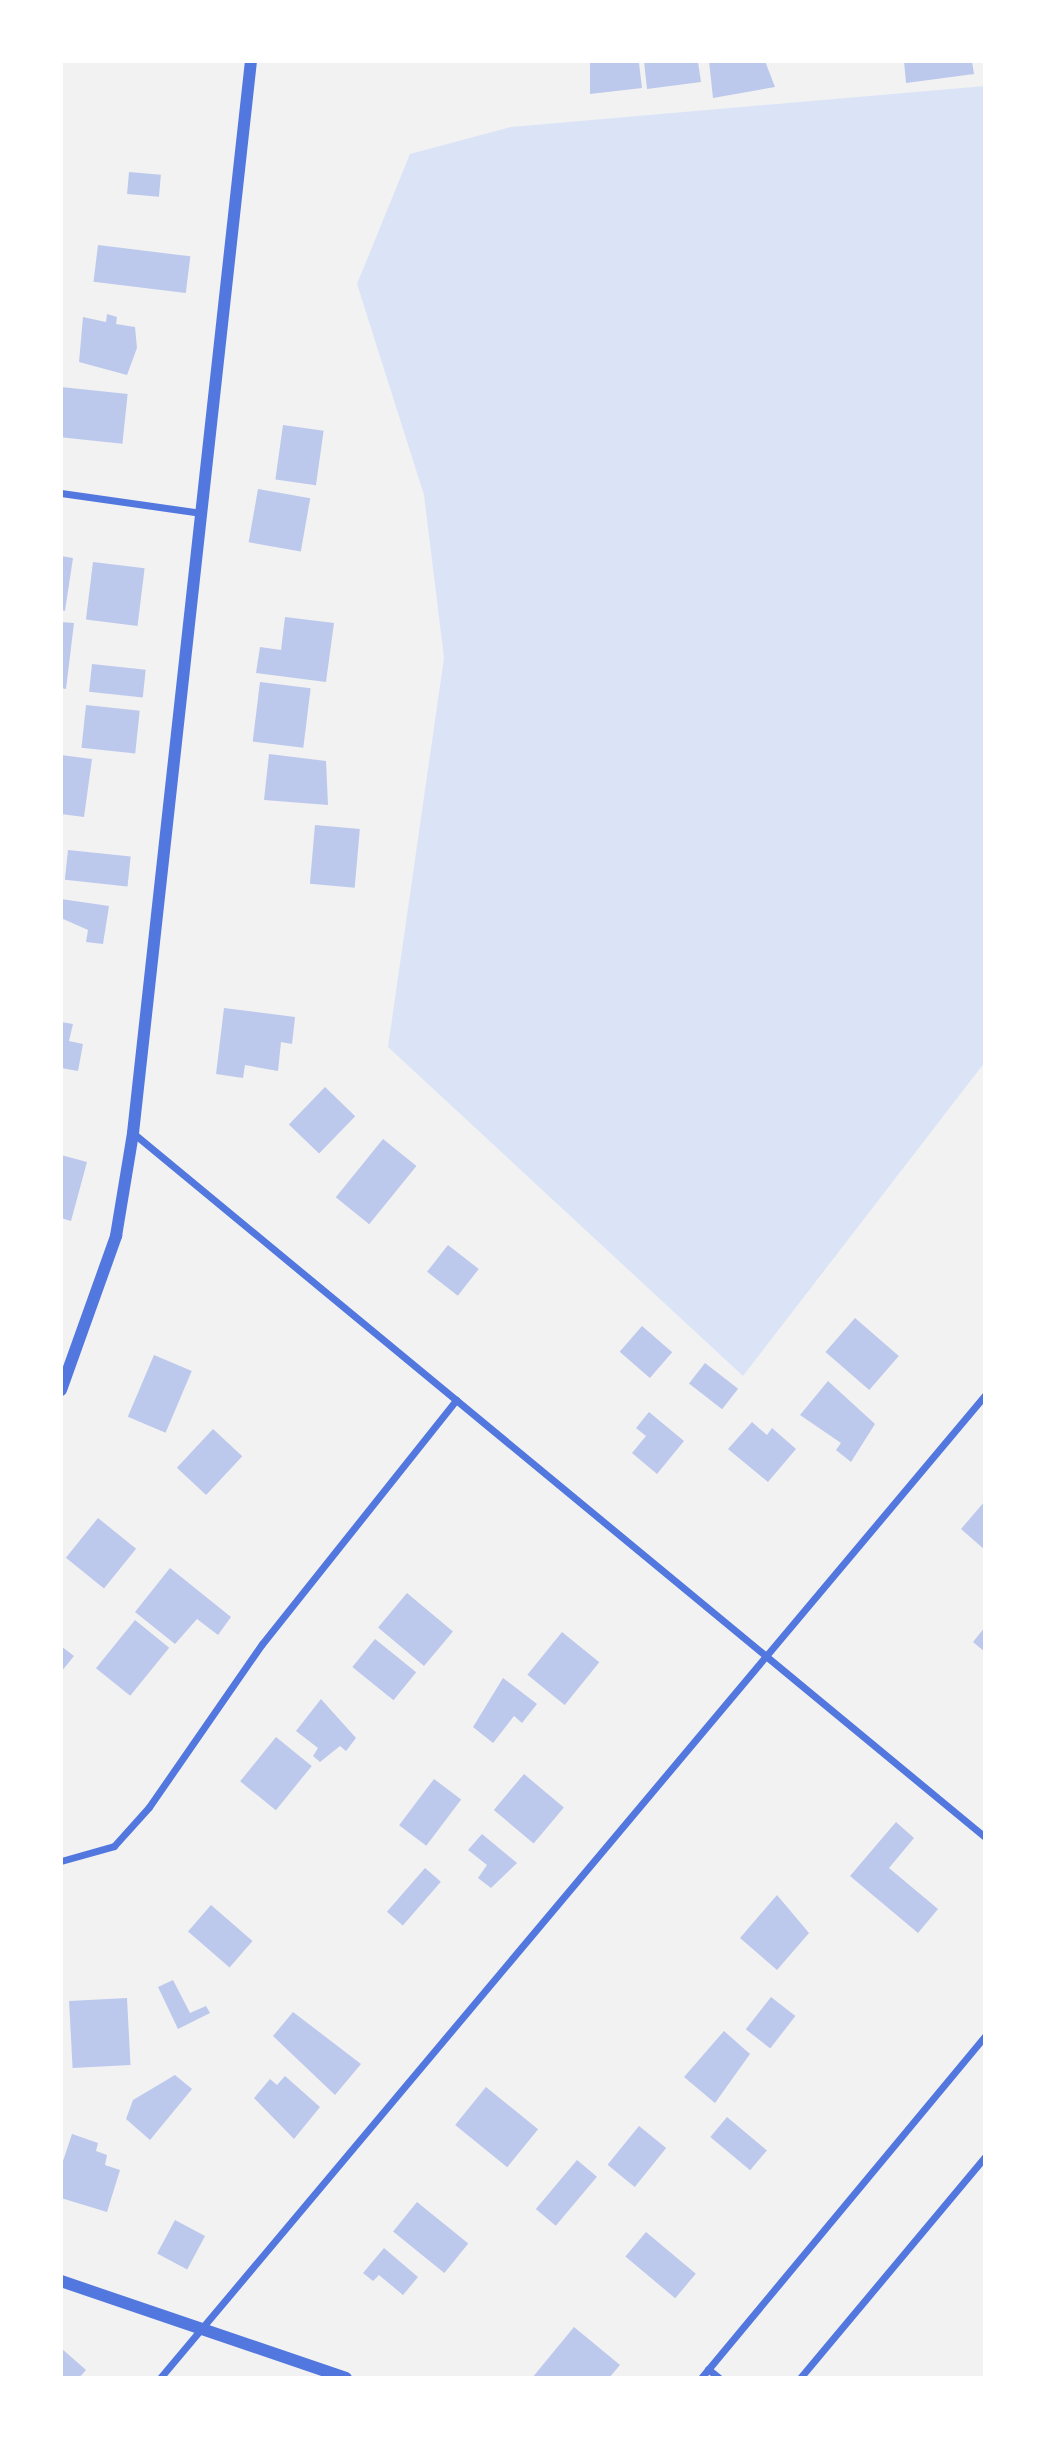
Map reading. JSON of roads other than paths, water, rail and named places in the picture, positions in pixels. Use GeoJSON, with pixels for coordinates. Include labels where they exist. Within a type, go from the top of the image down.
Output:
{"type":"FeatureCollection","features":[{"type":"Feature","properties":{"kind":"street"},"geometry":{"type":"LineString","coordinates":[[61,1390],[116,1236],[134,1133],[251,61]]}},
{"type":"Feature","properties":{"kind":"street"},"geometry":{"type":"LineString","coordinates":[[61,493],[202,513]]}},
{"type":"Feature","properties":{"kind":"street"},"geometry":{"type":"LineString","coordinates":[[134,1133],[985,1837]]}},
{"type":"Feature","properties":{"kind":"street"},"geometry":{"type":"LineString","coordinates":[[160,2378],[764,1655],[985,1395]]}},
{"type":"Feature","properties":{"kind":"street"},"geometry":{"type":"LineString","coordinates":[[61,1861],[114,1846],[149,1807],[262,1644],[456,1400]]}},
{"type":"Feature","properties":{"kind":"street"},"geometry":{"type":"LineString","coordinates":[[701,2378],[985,2036]]}},
{"type":"Feature","properties":{"kind":"street"},"geometry":{"type":"LineString","coordinates":[[800,2378],[985,2157]]}},
{"type":"Feature","properties":{"kind":"street"},"geometry":{"type":"LineString","coordinates":[[61,2281],[346,2378]]}},
{"type":"Feature","properties":{"kind":"street"},"geometry":{"type":"LineString","coordinates":[[708,2368],[719,2378]]}}]}
